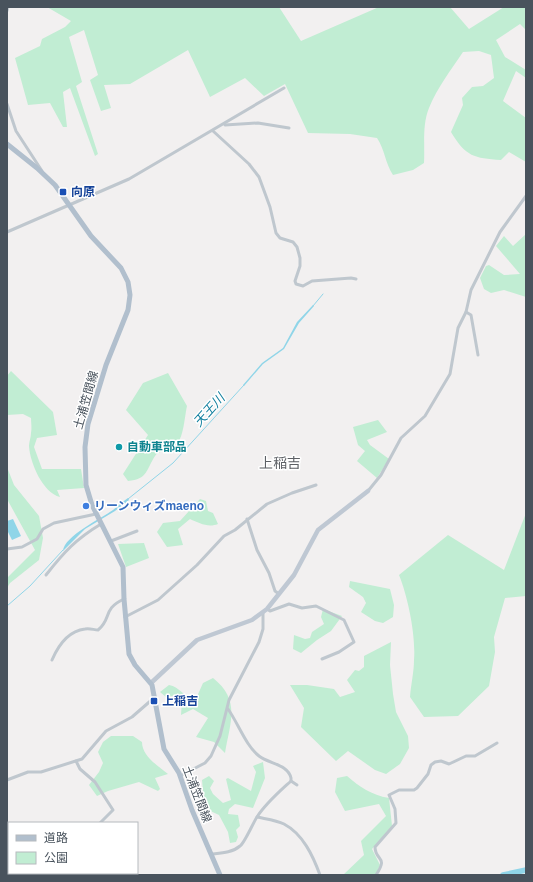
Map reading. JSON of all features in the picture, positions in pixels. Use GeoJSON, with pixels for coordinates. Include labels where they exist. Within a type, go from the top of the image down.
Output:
{"type":"FeatureCollection","features":[{"type":"Feature","properties":{"kind":"main road","name":"土浦笠間線"},"geometry":{"type":"LineString","coordinates":[[7,144],[43,172],[55,184],[91,236],[121,268],[130,287],[128,310],[106,365],[92,408],[86,435],[86,485],[99,519],[123,567],[124,599],[129,654],[135,665],[151,683],[155,697],[162,745],[180,776],[192,810],[220,875]]}},
{"type":"Feature","properties":{"kind":"street"},"geometry":{"type":"LineString","coordinates":[[7,11],[8,7]]}},
{"type":"Feature","properties":{"kind":"street"},"geometry":{"type":"LineString","coordinates":[[7,232],[113,188],[225,125],[284,88]]}},
{"type":"Feature","properties":{"kind":"street"},"geometry":{"type":"LineString","coordinates":[[7,104],[16,131],[43,172]]}},
{"type":"Feature","properties":{"kind":"street"},"geometry":{"type":"LineString","coordinates":[[225,125],[258,123],[289,128]]}},
{"type":"Feature","properties":{"kind":"street"},"geometry":{"type":"LineString","coordinates":[[213,131],[249,164],[259,177],[270,207],[276,233],[280,238],[293,242],[297,247],[300,258],[295,281],[296,284],[303,286],[312,281],[351,278],[356,279]]}},
{"type":"Feature","properties":{"kind":"street"},"geometry":{"type":"LineString","coordinates":[[180,776],[204,763],[211,756],[220,736],[228,709],[229,700],[259,642],[263,629],[265,611],[294,575],[318,530],[368,491],[381,475],[401,438],[425,416],[450,374],[458,328],[466,312],[469,294],[500,232],[526,196]]}},
{"type":"Feature","properties":{"kind":"street"},"geometry":{"type":"LineString","coordinates":[[466,312],[471,315],[478,355]]}},
{"type":"Feature","properties":{"kind":"street"},"geometry":{"type":"LineString","coordinates":[[126,617],[161,597],[197,565],[224,536],[235,530],[246,519],[268,504],[292,493],[316,485]]}},
{"type":"Feature","properties":{"kind":"street"},"geometry":{"type":"LineString","coordinates":[[7,549],[22,546],[37,539],[43,529],[54,523],[85,515],[93,516],[99,519],[87,532],[66,549],[46,575]]}},
{"type":"Feature","properties":{"kind":"street"},"geometry":{"type":"LineString","coordinates":[[246,519],[257,550],[269,573],[275,591],[279,594]]}},
{"type":"Feature","properties":{"kind":"street"},"geometry":{"type":"LineString","coordinates":[[110,541],[137,531]]}},
{"type":"Feature","properties":{"kind":"street"},"geometry":{"type":"LineString","coordinates":[[52,660],[57,648],[66,638],[76,632],[86,629],[98,630],[104,624],[111,606],[124,599]]}},
{"type":"Feature","properties":{"kind":"street"},"geometry":{"type":"LineString","coordinates":[[151,683],[197,640],[246,622],[265,611],[289,604],[302,608],[316,606],[344,620],[354,642],[339,652],[322,659]]}},
{"type":"Feature","properties":{"kind":"street"},"geometry":{"type":"LineString","coordinates":[[7,780],[28,772],[42,772],[85,757],[106,731],[132,718],[155,697]]}},
{"type":"Feature","properties":{"kind":"street"},"geometry":{"type":"LineString","coordinates":[[228,709],[253,751],[260,757],[287,770],[291,775],[291,781]]}},
{"type":"Feature","properties":{"kind":"street"},"geometry":{"type":"LineString","coordinates":[[376,875],[382,865],[382,860],[375,850],[375,847],[396,823],[395,809],[389,796],[400,790],[417,788],[428,774],[431,765],[435,762],[450,764],[466,756],[475,756],[496,743]]}},
{"type":"Feature","properties":{"kind":"street"},"geometry":{"type":"LineString","coordinates":[[76,761],[80,769],[95,782],[113,810],[101,822]]}},
{"type":"Feature","properties":{"kind":"street"},"geometry":{"type":"LineString","coordinates":[[291,781],[297,785]]}},
{"type":"Feature","properties":{"kind":"street"},"geometry":{"type":"LineString","coordinates":[[210,854],[232,851],[242,845],[247,833],[257,817],[280,789],[291,781]]}},
{"type":"Feature","properties":{"kind":"street"},"geometry":{"type":"LineString","coordinates":[[257,817],[283,823],[297,834],[304,842],[320,875]]}},
{"type":"Feature","properties":{"kind":"green space"},"geometry":{"type":"Polygon","coordinates":[[[47,7],[279,7],[301,41],[379,7],[450,7],[469,29],[504,7],[526,7],[526,30],[520,24],[496,40],[505,57],[526,70],[526,78],[516,71],[503,101],[526,118],[526,162],[509,152],[501,160],[472,155],[461,147],[451,132],[463,105],[462,98],[472,87],[483,86],[494,78],[491,55],[479,51],[463,52],[444,79],[432,101],[425,121],[424,163],[413,170],[393,175],[377,138],[350,134],[308,133],[285,84],[264,96],[245,78],[210,97],[188,50],[130,84],[104,85],[111,108],[101,111],[90,80],[98,75],[84,30],[69,37],[82,82],[76,86],[98,154],[95,156],[70,88],[63,92],[67,127],[63,127],[50,103],[28,105],[15,58],[40,46],[42,39],[65,27],[71,21],[47,7]]]}},
{"type":"Feature","properties":{"kind":"green space"},"geometry":{"type":"Polygon","coordinates":[[[526,234],[526,297],[504,290],[491,293],[484,289],[480,278],[486,266],[489,265],[504,275],[520,274],[496,246],[504,236],[513,246],[526,234]]]}},
{"type":"Feature","properties":{"kind":"green space"},"geometry":{"type":"Polygon","coordinates":[[[11,371],[53,412],[57,435],[37,438],[34,447],[42,469],[81,469],[84,488],[57,490],[60,497],[48,490],[38,476],[32,461],[29,446],[31,418],[23,414],[7,415],[7,376],[11,371]]]}},
{"type":"Feature","properties":{"kind":"green space"},"geometry":{"type":"Polygon","coordinates":[[[168,373],[187,406],[181,436],[176,446],[155,456],[143,476],[135,480],[128,481],[123,474],[148,435],[126,410],[143,383],[168,373]]]}},
{"type":"Feature","properties":{"kind":"green space"},"geometry":{"type":"Polygon","coordinates":[[[378,420],[387,432],[367,440],[370,445],[389,459],[377,478],[357,461],[365,451],[358,445],[353,427],[378,420]]]}},
{"type":"Feature","properties":{"kind":"green space"},"geometry":{"type":"Polygon","coordinates":[[[7,467],[14,485],[39,516],[43,538],[39,560],[10,583],[7,588],[7,578],[35,550],[7,499],[7,467]]]}},
{"type":"Feature","properties":{"kind":"green space"},"geometry":{"type":"Polygon","coordinates":[[[200,499],[206,501],[208,511],[213,513],[218,524],[207,525],[190,519],[178,529],[183,545],[167,547],[157,532],[163,523],[180,521],[200,499]]]}},
{"type":"Feature","properties":{"kind":"green space"},"geometry":{"type":"Polygon","coordinates":[[[526,513],[526,596],[505,598],[494,637],[495,652],[489,686],[458,716],[424,717],[410,697],[414,665],[413,628],[399,575],[448,535],[504,570],[526,513]]]}},
{"type":"Feature","properties":{"kind":"green space"},"geometry":{"type":"Polygon","coordinates":[[[144,543],[149,558],[126,567],[118,544],[144,543]]]}},
{"type":"Feature","properties":{"kind":"green space"},"geometry":{"type":"Polygon","coordinates":[[[350,581],[390,589],[394,605],[393,617],[383,623],[375,621],[361,612],[366,603],[363,597],[349,587],[350,581]]]}},
{"type":"Feature","properties":{"kind":"green space"},"geometry":{"type":"Polygon","coordinates":[[[323,609],[342,616],[331,631],[301,653],[293,649],[294,635],[305,639],[310,638],[312,632],[324,624],[321,617],[323,609]]]}},
{"type":"Feature","properties":{"kind":"green space"},"geometry":{"type":"Polygon","coordinates":[[[391,642],[390,665],[396,712],[408,736],[409,748],[400,764],[386,774],[375,770],[348,751],[336,761],[301,727],[304,708],[290,685],[307,685],[334,689],[340,697],[355,692],[347,680],[355,670],[359,671],[364,667],[364,656],[391,642]]]}},
{"type":"Feature","properties":{"kind":"green space"},"geometry":{"type":"Polygon","coordinates":[[[213,678],[222,686],[230,703],[231,722],[225,753],[214,742],[196,737],[208,718],[193,709],[181,715],[182,700],[179,695],[166,697],[160,692],[169,685],[173,686],[195,701],[203,683],[213,678]]]}},
{"type":"Feature","properties":{"kind":"green space"},"geometry":{"type":"Polygon","coordinates":[[[111,736],[133,736],[142,742],[148,756],[155,764],[168,774],[155,778],[160,789],[158,791],[139,782],[108,791],[97,796],[89,785],[99,772],[103,763],[98,752],[103,742],[111,736]]]}},
{"type":"Feature","properties":{"kind":"green space"},"geometry":{"type":"Polygon","coordinates":[[[263,762],[265,778],[253,808],[235,804],[229,809],[228,814],[238,815],[240,826],[236,830],[238,837],[236,842],[230,843],[228,832],[219,815],[206,809],[202,780],[209,776],[214,781],[210,788],[213,794],[223,803],[231,800],[226,779],[228,778],[251,791],[256,772],[253,766],[263,762]]]}},
{"type":"Feature","properties":{"kind":"green space"},"geometry":{"type":"Polygon","coordinates":[[[347,776],[366,790],[389,798],[392,826],[372,849],[380,865],[376,875],[343,875],[364,855],[361,841],[386,816],[379,804],[345,811],[335,792],[337,778],[347,776]]]}},
{"type":"Feature","properties":{"kind":"water"},"geometry":{"type":"Polygon","coordinates":[[[313,305],[314,306],[299,323],[284,349],[263,364],[244,386],[243,385],[262,363],[283,348],[297,322],[313,305]]]}},
{"type":"Feature","properties":{"kind":"water"},"geometry":{"type":"Polygon","coordinates":[[[128,498],[129,500],[115,511],[85,529],[63,551],[65,545],[76,534],[113,510],[128,498]]]}},
{"type":"Feature","properties":{"kind":"water"},"geometry":{"type":"Polygon","coordinates":[[[13,519],[21,536],[12,540],[7,530],[7,521],[13,519]]]}},
{"type":"Feature","properties":{"kind":"waterway","name":"天王川"},"geometry":{"type":"LineString","coordinates":[[313,306],[323,294]]}},
{"type":"Feature","properties":{"kind":"waterway","name":"天王川"},"geometry":{"type":"LineString","coordinates":[[128,499],[173,463],[244,385]]}},
{"type":"Feature","properties":{"kind":"waterway","name":"天王川"},"geometry":{"type":"LineString","coordinates":[[7,606],[30,586],[63,550]]}},
{"type":"Feature","properties":{"kind":"waterway"},"geometry":{"type":"LineString","coordinates":[[503,875],[526,870]]}},
{"type":"Feature","properties":{"kind":"place","name":"向原"},"geometry":{"type":"Point","coordinates":[63,192]}},
{"type":"Feature","properties":{"kind":"place","name":"自動車部品"},"geometry":{"type":"Point","coordinates":[119,447]}},
{"type":"Feature","properties":{"kind":"place","name":"リーンウィズmaeno"},"geometry":{"type":"Point","coordinates":[86,506]}},
{"type":"Feature","properties":{"kind":"place","name":"上稲吉"},"geometry":{"type":"Point","coordinates":[154,701]}},
{"type":"Feature","properties":{"kind":"district","name":"上稲吉"},"geometry":{"type":"Point","coordinates":[280,463]}}]}
